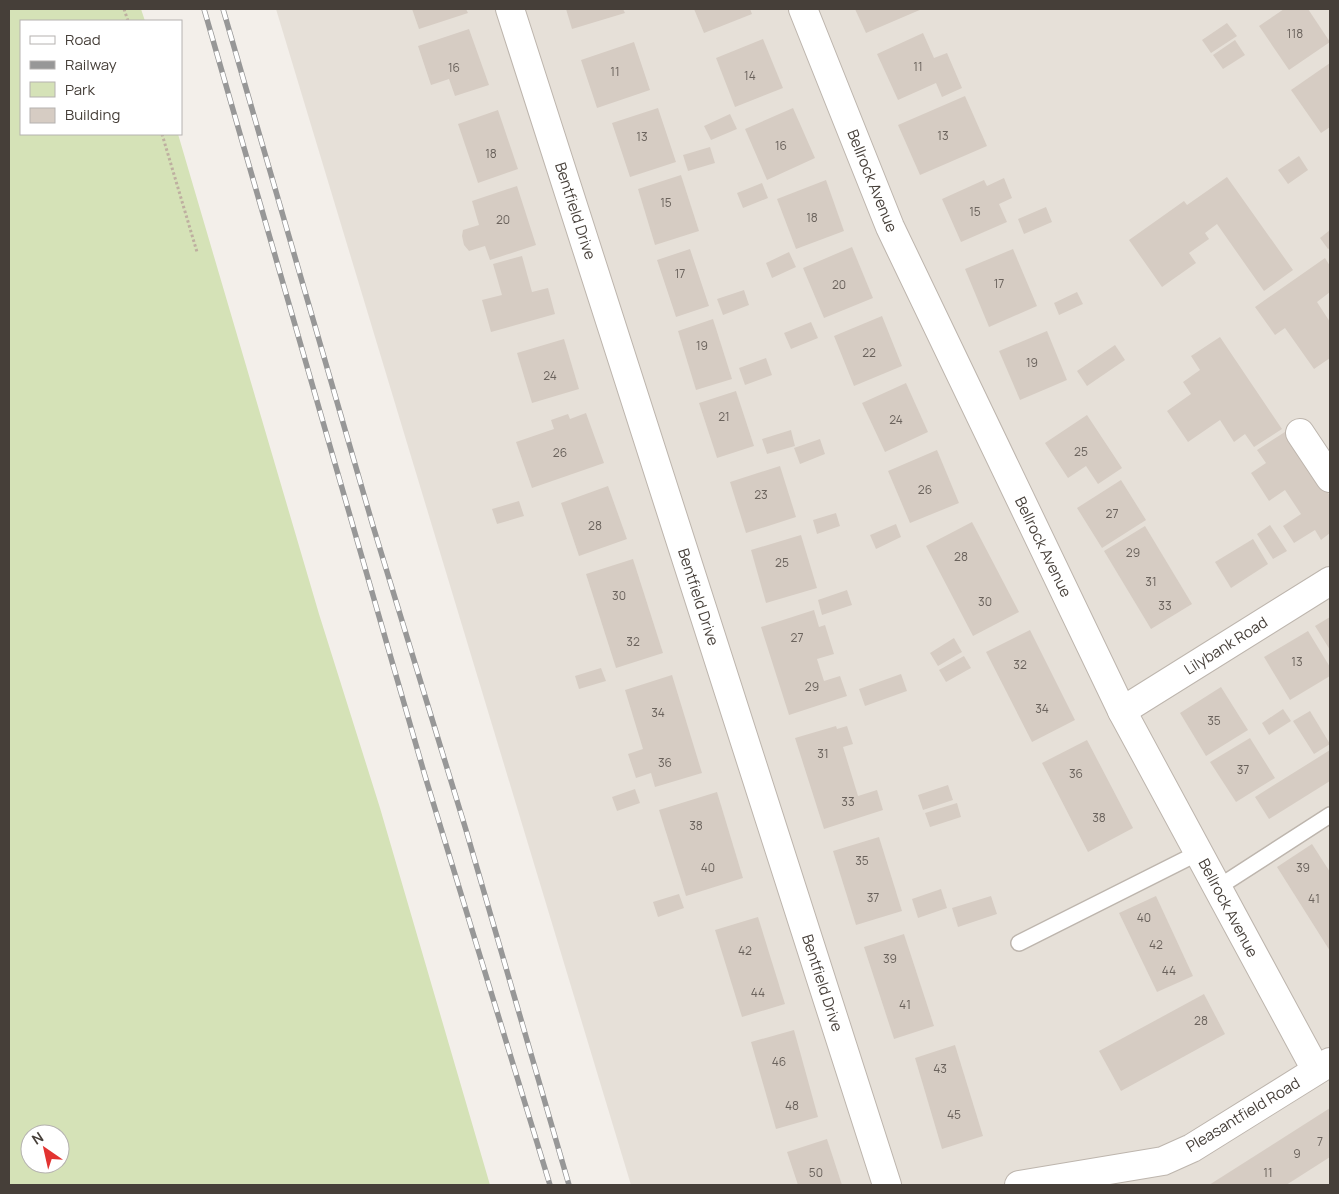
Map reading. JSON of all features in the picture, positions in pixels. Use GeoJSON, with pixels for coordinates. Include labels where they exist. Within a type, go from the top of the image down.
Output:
{"type":"FeatureCollection","features":[{"type":"Feature","properties":{"kind":"street","name":"Bentfield Drive"},"geometry":{"type":"LineString","coordinates":[[510,9],[887,1185]]}},
{"type":"Feature","properties":{"kind":"street","name":"Bellrock Avenue"},"geometry":{"type":"LineString","coordinates":[[802,9],[890,227],[1122,711],[1198,853],[1323,1066]]}},
{"type":"Feature","properties":{"kind":"street"},"geometry":{"type":"LineString","coordinates":[[1300,433],[1330,478]]}},
{"type":"Feature","properties":{"kind":"street","name":"Lilybank Road"},"geometry":{"type":"LineString","coordinates":[[1122,711],[1330,581]]}},
{"type":"Feature","properties":{"kind":"street","name":"Pleasantfield Road"},"geometry":{"type":"LineString","coordinates":[[1096,1179],[1163,1161],[1192,1148],[1323,1066]]}},
{"type":"Feature","properties":{"kind":"street"},"geometry":{"type":"LineString","coordinates":[[1019,1185],[1096,1179]]}},
{"type":"Feature","properties":{"kind":"lane"},"geometry":{"type":"LineString","coordinates":[[1218,888],[1330,815]]}},
{"type":"Feature","properties":{"kind":"lane"},"geometry":{"type":"LineString","coordinates":[[1019,943],[1198,853]]}},
{"type":"Feature","properties":{"kind":"path"},"geometry":{"type":"LineString","coordinates":[[162,135],[197,252]]}},
{"type":"Feature","properties":{"kind":"shaded area"},"geometry":{"type":"Polygon","coordinates":[[[276,9],[1330,9],[1330,1185],[631,1185],[276,9]]]}},
{"type":"Feature","properties":{"kind":"green space"},"geometry":{"type":"Polygon","coordinates":[[[9,9],[141,9],[145,20],[20,20],[20,135],[178,135],[319,614],[380,808],[490,1185],[9,1185],[9,9]]]}},
{"type":"Feature","properties":{"kind":"building"},"geometry":{"type":"Polygon","coordinates":[[[412,9],[466,9],[468,13],[419,29],[412,9]]]}},
{"type":"Feature","properties":{"kind":"building"},"geometry":{"type":"Polygon","coordinates":[[[566,9],[623,9],[625,13],[572,29],[566,9]]]}},
{"type":"Feature","properties":{"kind":"building"},"geometry":{"type":"Polygon","coordinates":[[[694,9],[750,9],[752,14],[704,33],[694,9]]]}},
{"type":"Feature","properties":{"kind":"building"},"geometry":{"type":"Polygon","coordinates":[[[855,9],[922,9],[866,33],[855,9]]]}},
{"type":"Feature","properties":{"kind":"building"},"geometry":{"type":"Polygon","coordinates":[[[1284,9],[1308,9],[1330,42],[1289,70],[1259,26],[1284,9]]]}},
{"type":"Feature","properties":{"kind":"building"},"geometry":{"type":"Polygon","coordinates":[[[1227,23],[1237,36],[1211,53],[1202,40],[1227,23]]]}},
{"type":"Feature","properties":{"kind":"building"},"geometry":{"type":"Polygon","coordinates":[[[469,29],[489,85],[455,96],[449,79],[431,85],[418,46],[469,29]]]}},
{"type":"Feature","properties":{"kind":"building"},"geometry":{"type":"Polygon","coordinates":[[[923,33],[934,58],[947,53],[962,88],[942,97],[936,83],[898,100],[877,54],[923,33]]]}},
{"type":"Feature","properties":{"kind":"building"},"geometry":{"type":"Polygon","coordinates":[[[763,39],[783,88],[735,107],[716,58],[763,39]]]}},
{"type":"Feature","properties":{"kind":"building"},"geometry":{"type":"Polygon","coordinates":[[[1235,40],[1245,55],[1223,69],[1213,55],[1235,40]]]}},
{"type":"Feature","properties":{"kind":"building"},"geometry":{"type":"Polygon","coordinates":[[[634,42],[650,90],[597,108],[581,60],[634,42]]]}},
{"type":"Feature","properties":{"kind":"building"},"geometry":{"type":"Polygon","coordinates":[[[1330,63],[1330,127],[1321,133],[1291,90],[1330,63]]]}},
{"type":"Feature","properties":{"kind":"building"},"geometry":{"type":"Polygon","coordinates":[[[965,96],[987,146],[920,175],[898,125],[965,96]]]}},
{"type":"Feature","properties":{"kind":"building"},"geometry":{"type":"Polygon","coordinates":[[[658,108],[676,162],[630,177],[612,123],[658,108]]]}},
{"type":"Feature","properties":{"kind":"building"},"geometry":{"type":"Polygon","coordinates":[[[793,108],[815,158],[767,180],[745,129],[793,108]]]}},
{"type":"Feature","properties":{"kind":"building"},"geometry":{"type":"Polygon","coordinates":[[[498,110],[518,169],[478,183],[458,124],[498,110]]]}},
{"type":"Feature","properties":{"kind":"building"},"geometry":{"type":"Polygon","coordinates":[[[730,114],[737,129],[711,140],[704,126],[730,114]]]}},
{"type":"Feature","properties":{"kind":"building"},"geometry":{"type":"Polygon","coordinates":[[[710,147],[715,163],[688,171],[683,155],[710,147]]]}},
{"type":"Feature","properties":{"kind":"building"},"geometry":{"type":"Polygon","coordinates":[[[1299,156],[1308,170],[1288,184],[1278,170],[1299,156]]]}},
{"type":"Feature","properties":{"kind":"building"},"geometry":{"type":"Polygon","coordinates":[[[681,175],[699,231],[655,245],[638,189],[681,175]]]}},
{"type":"Feature","properties":{"kind":"building"},"geometry":{"type":"Polygon","coordinates":[[[1227,177],[1293,270],[1264,291],[1217,224],[1205,233],[1209,239],[1189,253],[1196,263],[1162,287],[1129,240],[1184,201],[1187,205],[1227,177]]]}},
{"type":"Feature","properties":{"kind":"building"},"geometry":{"type":"Polygon","coordinates":[[[1004,178],[1012,198],[999,204],[1007,222],[961,242],[942,199],[984,180],[987,186],[1004,178]]]}},
{"type":"Feature","properties":{"kind":"building"},"geometry":{"type":"Polygon","coordinates":[[[826,180],[844,231],[796,249],[777,199],[826,180]]]}},
{"type":"Feature","properties":{"kind":"building"},"geometry":{"type":"Polygon","coordinates":[[[762,183],[768,198],[743,208],[737,193],[762,183]]]}},
{"type":"Feature","properties":{"kind":"building"},"geometry":{"type":"Polygon","coordinates":[[[517,186],[536,245],[490,260],[485,246],[469,251],[464,245],[463,230],[479,225],[472,201],[517,186]]]}},
{"type":"Feature","properties":{"kind":"building"},"geometry":{"type":"Polygon","coordinates":[[[1046,207],[1052,222],[1024,234],[1018,219],[1046,207]]]}},
{"type":"Feature","properties":{"kind":"building"},"geometry":{"type":"Polygon","coordinates":[[[1330,230],[1330,248],[1328,249],[1320,238],[1330,230]]]}},
{"type":"Feature","properties":{"kind":"building"},"geometry":{"type":"Polygon","coordinates":[[[852,247],[873,298],[824,318],[803,268],[852,247]]]}},
{"type":"Feature","properties":{"kind":"building"},"geometry":{"type":"Polygon","coordinates":[[[690,249],[709,306],[676,317],[657,260],[690,249]]]}},
{"type":"Feature","properties":{"kind":"building"},"geometry":{"type":"Polygon","coordinates":[[[1013,249],[1037,306],[989,327],[965,269],[1013,249]]]}},
{"type":"Feature","properties":{"kind":"building"},"geometry":{"type":"Polygon","coordinates":[[[789,252],[796,267],[772,278],[766,263],[789,252]]]}},
{"type":"Feature","properties":{"kind":"building"},"geometry":{"type":"Polygon","coordinates":[[[522,256],[532,292],[548,288],[555,314],[491,332],[482,300],[502,295],[493,264],[522,256]]]}},
{"type":"Feature","properties":{"kind":"building"},"geometry":{"type":"Polygon","coordinates":[[[1325,258],[1330,266],[1330,292],[1317,302],[1330,322],[1330,358],[1314,369],[1285,328],[1275,335],[1255,307],[1325,258]]]}},
{"type":"Feature","properties":{"kind":"building"},"geometry":{"type":"Polygon","coordinates":[[[744,290],[749,305],[723,315],[717,299],[744,290]]]}},
{"type":"Feature","properties":{"kind":"building"},"geometry":{"type":"Polygon","coordinates":[[[1077,292],[1083,304],[1059,315],[1054,303],[1077,292]]]}},
{"type":"Feature","properties":{"kind":"building"},"geometry":{"type":"Polygon","coordinates":[[[882,316],[902,366],[854,386],[834,336],[882,316]]]}},
{"type":"Feature","properties":{"kind":"building"},"geometry":{"type":"Polygon","coordinates":[[[713,319],[732,379],[696,390],[678,331],[713,319]]]}},
{"type":"Feature","properties":{"kind":"building"},"geometry":{"type":"Polygon","coordinates":[[[811,322],[818,338],[791,349],[784,333],[811,322]]]}},
{"type":"Feature","properties":{"kind":"building"},"geometry":{"type":"Polygon","coordinates":[[[1047,331],[1067,380],[1020,400],[999,351],[1047,331]]]}},
{"type":"Feature","properties":{"kind":"building"},"geometry":{"type":"Polygon","coordinates":[[[1220,337],[1282,429],[1254,447],[1245,434],[1234,442],[1220,420],[1188,442],[1167,411],[1191,394],[1183,382],[1200,370],[1191,356],[1220,337]]]}},
{"type":"Feature","properties":{"kind":"building"},"geometry":{"type":"Polygon","coordinates":[[[564,339],[579,389],[532,403],[517,353],[564,339]]]}},
{"type":"Feature","properties":{"kind":"building"},"geometry":{"type":"Polygon","coordinates":[[[1115,345],[1125,360],[1087,386],[1077,371],[1115,345]]]}},
{"type":"Feature","properties":{"kind":"building"},"geometry":{"type":"Polygon","coordinates":[[[766,358],[772,375],[745,385],[739,368],[766,358]]]}},
{"type":"Feature","properties":{"kind":"building"},"geometry":{"type":"Polygon","coordinates":[[[906,383],[928,432],[885,452],[862,403],[906,383]]]}},
{"type":"Feature","properties":{"kind":"building"},"geometry":{"type":"Polygon","coordinates":[[[736,391],[754,446],[717,458],[699,403],[736,391]]]}},
{"type":"Feature","properties":{"kind":"building"},"geometry":{"type":"Polygon","coordinates":[[[586,413],[604,463],[532,488],[516,442],[554,429],[551,420],[568,414],[570,419],[586,413]]]}},
{"type":"Feature","properties":{"kind":"building"},"geometry":{"type":"Polygon","coordinates":[[[1087,415],[1122,468],[1098,484],[1086,466],[1068,478],[1045,443],[1087,415]]]}},
{"type":"Feature","properties":{"kind":"building"},"geometry":{"type":"Polygon","coordinates":[[[791,430],[795,446],[767,454],[762,439],[791,430]]]}},
{"type":"Feature","properties":{"kind":"building"},"geometry":{"type":"Polygon","coordinates":[[[1288,430],[1330,496],[1330,533],[1321,540],[1315,530],[1294,543],[1283,526],[1301,514],[1285,490],[1269,501],[1251,473],[1266,463],[1257,450],[1288,430]]]}},
{"type":"Feature","properties":{"kind":"building"},"geometry":{"type":"Polygon","coordinates":[[[820,439],[825,454],[800,464],[794,448],[820,439]]]}},
{"type":"Feature","properties":{"kind":"building"},"geometry":{"type":"Polygon","coordinates":[[[937,450],[959,503],[910,523],[888,471],[937,450]]]}},
{"type":"Feature","properties":{"kind":"building"},"geometry":{"type":"Polygon","coordinates":[[[780,466],[796,517],[746,533],[730,482],[780,466]]]}},
{"type":"Feature","properties":{"kind":"building"},"geometry":{"type":"Polygon","coordinates":[[[1121,480],[1146,520],[1102,548],[1077,508],[1121,480]]]}},
{"type":"Feature","properties":{"kind":"building"},"geometry":{"type":"Polygon","coordinates":[[[608,486],[627,539],[579,556],[561,503],[608,486]]]}},
{"type":"Feature","properties":{"kind":"building"},"geometry":{"type":"Polygon","coordinates":[[[519,501],[524,516],[497,524],[492,509],[519,501]]]}},
{"type":"Feature","properties":{"kind":"building"},"geometry":{"type":"Polygon","coordinates":[[[836,513],[840,526],[817,534],[813,520],[836,513]]]}},
{"type":"Feature","properties":{"kind":"building"},"geometry":{"type":"Polygon","coordinates":[[[972,522],[1019,612],[973,636],[926,546],[972,522]]]}},
{"type":"Feature","properties":{"kind":"building"},"geometry":{"type":"Polygon","coordinates":[[[896,524],[901,537],[876,549],[870,535],[896,524]]]}},
{"type":"Feature","properties":{"kind":"building"},"geometry":{"type":"Polygon","coordinates":[[[1270,525],[1287,551],[1273,559],[1257,534],[1270,525]]]}},
{"type":"Feature","properties":{"kind":"building"},"geometry":{"type":"Polygon","coordinates":[[[1145,526],[1192,604],[1151,629],[1104,551],[1145,526]]]}},
{"type":"Feature","properties":{"kind":"building"},"geometry":{"type":"Polygon","coordinates":[[[801,535],[817,588],[766,603],[751,550],[801,535]]]}},
{"type":"Feature","properties":{"kind":"building"},"geometry":{"type":"Polygon","coordinates":[[[1253,539],[1268,564],[1231,588],[1215,562],[1253,539]]]}},
{"type":"Feature","properties":{"kind":"building"},"geometry":{"type":"Polygon","coordinates":[[[633,559],[663,653],[616,668],[586,574],[633,559]]]}},
{"type":"Feature","properties":{"kind":"building"},"geometry":{"type":"Polygon","coordinates":[[[847,590],[852,605],[822,615],[818,600],[847,590]]]}},
{"type":"Feature","properties":{"kind":"building"},"geometry":{"type":"Polygon","coordinates":[[[814,610],[819,627],[825,625],[834,654],[817,659],[824,681],[840,676],[847,696],[789,715],[761,627],[814,610]]]}},
{"type":"Feature","properties":{"kind":"building"},"geometry":{"type":"Polygon","coordinates":[[[1330,617],[1330,650],[1315,626],[1330,617]]]}},
{"type":"Feature","properties":{"kind":"building"},"geometry":{"type":"Polygon","coordinates":[[[1030,630],[1075,720],[1032,742],[986,652],[1030,630]]]}},
{"type":"Feature","properties":{"kind":"building"},"geometry":{"type":"Polygon","coordinates":[[[1308,631],[1330,667],[1330,676],[1290,700],[1264,657],[1308,631]]]}},
{"type":"Feature","properties":{"kind":"building"},"geometry":{"type":"Polygon","coordinates":[[[954,638],[962,652],[938,666],[930,653],[954,638]]]}},
{"type":"Feature","properties":{"kind":"building"},"geometry":{"type":"Polygon","coordinates":[[[964,656],[971,668],[946,682],[939,670],[964,656]]]}},
{"type":"Feature","properties":{"kind":"building"},"geometry":{"type":"Polygon","coordinates":[[[601,668],[606,681],[579,689],[575,676],[601,668]]]}},
{"type":"Feature","properties":{"kind":"building"},"geometry":{"type":"Polygon","coordinates":[[[901,674],[907,691],[865,706],[859,689],[901,674]]]}},
{"type":"Feature","properties":{"kind":"building"},"geometry":{"type":"Polygon","coordinates":[[[672,675],[702,773],[655,787],[651,773],[636,778],[628,754],[643,749],[625,690],[672,675]]]}},
{"type":"Feature","properties":{"kind":"building"},"geometry":{"type":"Polygon","coordinates":[[[1221,687],[1248,730],[1206,756],[1180,713],[1221,687]]]}},
{"type":"Feature","properties":{"kind":"building"},"geometry":{"type":"Polygon","coordinates":[[[1283,709],[1291,721],[1269,735],[1262,723],[1283,709]]]}},
{"type":"Feature","properties":{"kind":"building"},"geometry":{"type":"Polygon","coordinates":[[[1310,711],[1330,744],[1314,754],[1293,721],[1310,711]]]}},
{"type":"Feature","properties":{"kind":"building"},"geometry":{"type":"Polygon","coordinates":[[[836,726],[837,729],[847,726],[853,744],[843,747],[858,796],[877,790],[883,810],[824,829],[795,738],[836,726]]]}},
{"type":"Feature","properties":{"kind":"building"},"geometry":{"type":"Polygon","coordinates":[[[1250,738],[1275,778],[1236,802],[1210,762],[1250,738]]]}},
{"type":"Feature","properties":{"kind":"building"},"geometry":{"type":"Polygon","coordinates":[[[1087,740],[1133,828],[1088,852],[1042,763],[1087,740]]]}},
{"type":"Feature","properties":{"kind":"building"},"geometry":{"type":"Polygon","coordinates":[[[1330,750],[1330,781],[1269,819],[1255,797],[1330,750]]]}},
{"type":"Feature","properties":{"kind":"building"},"geometry":{"type":"Polygon","coordinates":[[[948,785],[953,800],[923,810],[918,795],[948,785]]]}},
{"type":"Feature","properties":{"kind":"building"},"geometry":{"type":"Polygon","coordinates":[[[635,789],[640,803],[617,811],[612,797],[635,789]]]}},
{"type":"Feature","properties":{"kind":"building"},"geometry":{"type":"Polygon","coordinates":[[[717,792],[743,878],[686,896],[659,810],[717,792]]]}},
{"type":"Feature","properties":{"kind":"building"},"geometry":{"type":"Polygon","coordinates":[[[957,803],[961,817],[930,827],[925,813],[957,803]]]}},
{"type":"Feature","properties":{"kind":"building"},"geometry":{"type":"Polygon","coordinates":[[[879,837],[902,911],[856,925],[833,851],[879,837]]]}},
{"type":"Feature","properties":{"kind":"building"},"geometry":{"type":"Polygon","coordinates":[[[1312,844],[1330,872],[1330,951],[1277,867],[1312,844]]]}},
{"type":"Feature","properties":{"kind":"building"},"geometry":{"type":"Polygon","coordinates":[[[941,889],[947,908],[918,918],[912,899],[941,889]]]}},
{"type":"Feature","properties":{"kind":"building"},"geometry":{"type":"Polygon","coordinates":[[[679,894],[684,908],[658,917],[653,902],[679,894]]]}},
{"type":"Feature","properties":{"kind":"building"},"geometry":{"type":"Polygon","coordinates":[[[991,896],[997,914],[958,927],[952,908],[991,896]]]}},
{"type":"Feature","properties":{"kind":"building"},"geometry":{"type":"Polygon","coordinates":[[[1156,896],[1193,976],[1157,992],[1119,913],[1156,896]]]}},
{"type":"Feature","properties":{"kind":"building"},"geometry":{"type":"Polygon","coordinates":[[[758,917],[785,1004],[742,1017],[715,930],[758,917]]]}},
{"type":"Feature","properties":{"kind":"building"},"geometry":{"type":"Polygon","coordinates":[[[904,934],[934,1026],[894,1039],[864,947],[904,934]]]}},
{"type":"Feature","properties":{"kind":"building"},"geometry":{"type":"Polygon","coordinates":[[[1204,994],[1225,1034],[1121,1091],[1099,1051],[1204,994]]]}},
{"type":"Feature","properties":{"kind":"building"},"geometry":{"type":"Polygon","coordinates":[[[794,1030],[818,1117],[776,1129],[751,1042],[794,1030]]]}},
{"type":"Feature","properties":{"kind":"building"},"geometry":{"type":"Polygon","coordinates":[[[955,1045],[983,1136],[942,1149],[915,1058],[955,1045]]]}},
{"type":"Feature","properties":{"kind":"building"},"geometry":{"type":"Polygon","coordinates":[[[1330,1108],[1330,1157],[1294,1180],[1286,1185],[1209,1185],[1330,1108]]]}},
{"type":"Feature","properties":{"kind":"building"},"geometry":{"type":"Polygon","coordinates":[[[827,1139],[842,1185],[798,1185],[787,1152],[827,1139]]]}},
{"type":"Feature","properties":{"kind":"railway"},"geometry":{"type":"LineString","coordinates":[[204,9],[425,776],[550,1185]]}},
{"type":"Feature","properties":{"kind":"railway"},"geometry":{"type":"LineString","coordinates":[[223,9],[373,526],[466,830],[569,1185]]}}]}
